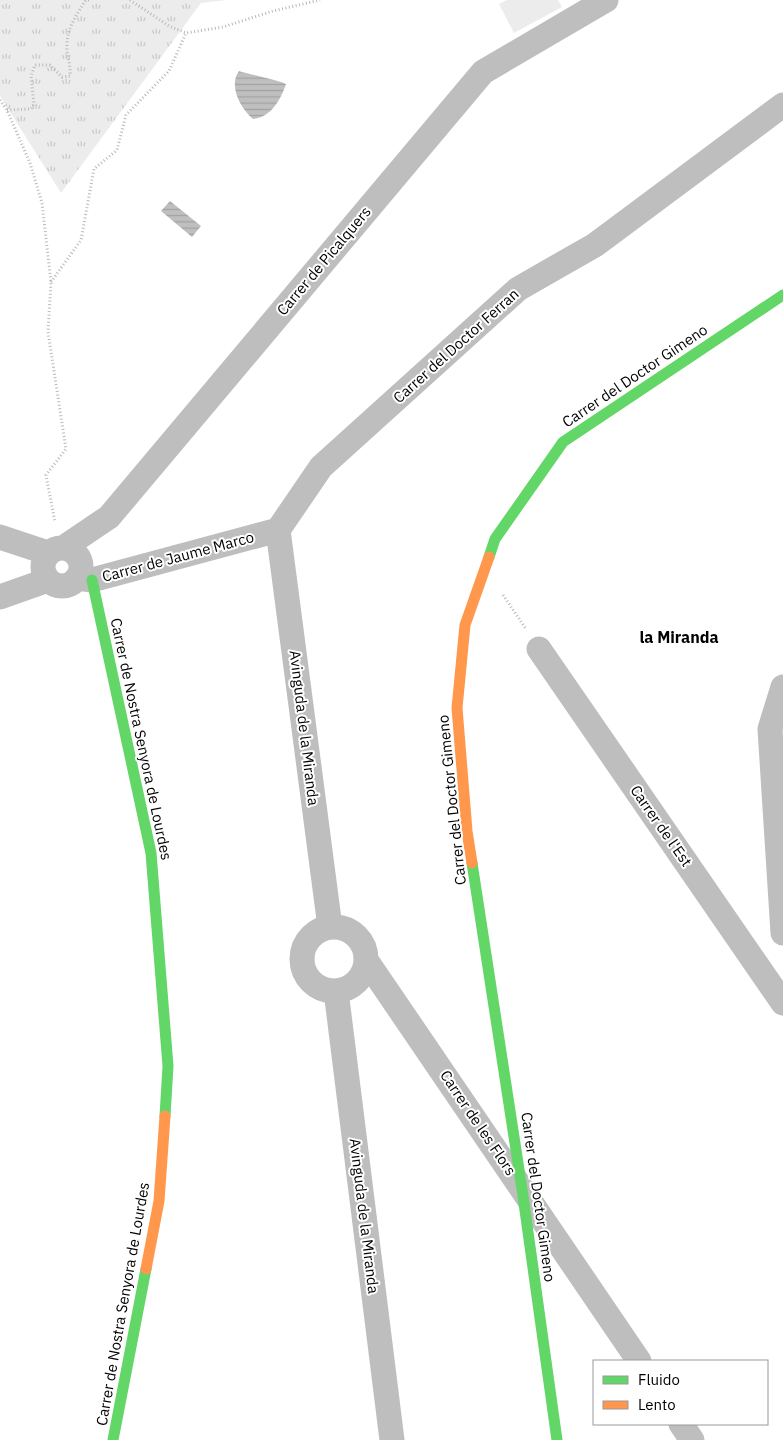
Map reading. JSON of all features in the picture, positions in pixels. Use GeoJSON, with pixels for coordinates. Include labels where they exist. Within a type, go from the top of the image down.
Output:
{"type":"FeatureCollection","features":[{"type":"Feature","properties":{"kind":"street","name":"Carrer de Picalquers"},"geometry":{"type":"LineString","coordinates":[[57,549],[109,516],[483,72],[606,0]]}},
{"type":"Feature","properties":{"kind":"street","name":"Carrer del Doctor Ferran"},"geometry":{"type":"LineString","coordinates":[[278,530],[321,467],[518,289],[595,246],[783,105]]}},
{"type":"Feature","properties":{"kind":"street","name":"Carrer del Doctor Gimeno"},"geometry":{"type":"LineString","coordinates":[[556,1440],[522,1189],[467,831],[457,708],[465,625],[495,539],[563,442],[783,295]]}},
{"type":"Feature","properties":{"kind":"street","name":"Carrer de Jaume Marco"},"geometry":{"type":"LineString","coordinates":[[85,579],[278,530]]}},
{"type":"Feature","properties":{"kind":"street","name":"Avinguda de la Miranda"},"geometry":{"type":"LineString","coordinates":[[278,530],[330,927]]}},
{"type":"Feature","properties":{"kind":"street"},"geometry":{"type":"LineString","coordinates":[[0,537],[74,552],[81,562],[85,579],[62,586],[48,580],[8,595]]}},
{"type":"Feature","properties":{"kind":"street"},"geometry":{"type":"LineString","coordinates":[[48,580],[43,566],[57,549]]}},
{"type":"Feature","properties":{"kind":"street","name":"Carrer de Nostra Senyora de Lourdes"},"geometry":{"type":"LineString","coordinates":[[85,579],[151,853],[168,1066],[159,1201],[113,1440]]}},
{"type":"Feature","properties":{"kind":"street","name":"Carrer de l'Est"},"geometry":{"type":"LineString","coordinates":[[539,649],[783,1003]]}},
{"type":"Feature","properties":{"kind":"street"},"geometry":{"type":"LineString","coordinates":[[783,687],[770,729],[783,933]]}},
{"type":"Feature","properties":{"kind":"street"},"geometry":{"type":"LineString","coordinates":[[330,927],[343,928],[354,934],[364,948],[366,960],[363,973],[357,982],[346,989],[336,991],[320,988],[308,979],[303,969],[302,957],[304,946],[309,938],[319,930],[330,927]]}},
{"type":"Feature","properties":{"kind":"street","name":"Carrer de les Flors"},"geometry":{"type":"LineString","coordinates":[[366,960],[638,1360]]}},
{"type":"Feature","properties":{"kind":"street","name":"Avinguda de la Miranda"},"geometry":{"type":"LineString","coordinates":[[336,991],[392,1440]]}},
{"type":"Feature","properties":{"kind":"street"},"geometry":{"type":"LineString","coordinates":[[683,1425],[692,1440]]}},
{"type":"Feature","properties":{"kind":"path"},"geometry":{"type":"LineString","coordinates":[[7,110],[31,110],[34,104],[31,76],[35,65],[50,65],[62,77],[70,76],[71,66],[66,50],[67,36],[88,0]]}},
{"type":"Feature","properties":{"kind":"path"},"geometry":{"type":"LineString","coordinates":[[130,0],[170,26],[186,33],[223,28],[274,11],[320,0]]}},
{"type":"Feature","properties":{"kind":"path"},"geometry":{"type":"LineString","coordinates":[[51,282],[81,240],[94,169],[117,150],[126,115],[169,71],[186,33]]}},
{"type":"Feature","properties":{"kind":"path"},"geometry":{"type":"LineString","coordinates":[[0,100],[7,110],[30,163],[42,203],[51,282],[48,332],[66,449],[46,475],[57,549]]}},
{"type":"Feature","properties":{"kind":"path"},"geometry":{"type":"LineString","coordinates":[[485,567],[539,649]]}},
{"type":"Feature","properties":{"kind":"green space"},"geometry":{"type":"Polygon","coordinates":[[[0,0],[226,0],[201,3],[61,193],[0,96],[0,0]]]}},
{"type":"Feature","properties":{"kind":"green space"},"geometry":{"type":"Polygon","coordinates":[[[507,0],[558,0],[562,7],[514,33],[499,4],[507,0]]]}},
{"type":"Feature","properties":{"kind":"shaded area"},"geometry":{"type":"Polygon","coordinates":[[[239,71],[286,84],[278,102],[270,112],[253,119],[244,109],[235,90],[236,77],[239,71]]]}},
{"type":"Feature","properties":{"kind":"shaded area"},"geometry":{"type":"Polygon","coordinates":[[[170,201],[201,226],[192,237],[161,211],[170,201]]]}},
{"type":"Feature","properties":{"kind":"traffic: fast"},"geometry":{"type":"LineString","coordinates":[[489,557],[495,539],[563,442],[783,295]]}},
{"type":"Feature","properties":{"kind":"traffic: fast"},"geometry":{"type":"LineString","coordinates":[[92,580],[151,853],[168,1066],[165,1116]]}},
{"type":"Feature","properties":{"kind":"traffic: fast"},"geometry":{"type":"LineString","coordinates":[[472,863],[522,1189],[557,1440]]}},
{"type":"Feature","properties":{"kind":"traffic: fast"},"geometry":{"type":"LineString","coordinates":[[113,1440],[146,1269]]}},
{"type":"Feature","properties":{"kind":"traffic: slow"},"geometry":{"type":"LineString","coordinates":[[472,863],[467,831],[457,708],[465,625],[489,557]]}},
{"type":"Feature","properties":{"kind":"traffic: slow"},"geometry":{"type":"LineString","coordinates":[[146,1269],[159,1201],[165,1116]]}},
{"type":"Feature","properties":{"kind":"district","name":"la Miranda"},"geometry":{"type":"Point","coordinates":[679,637]}}]}
